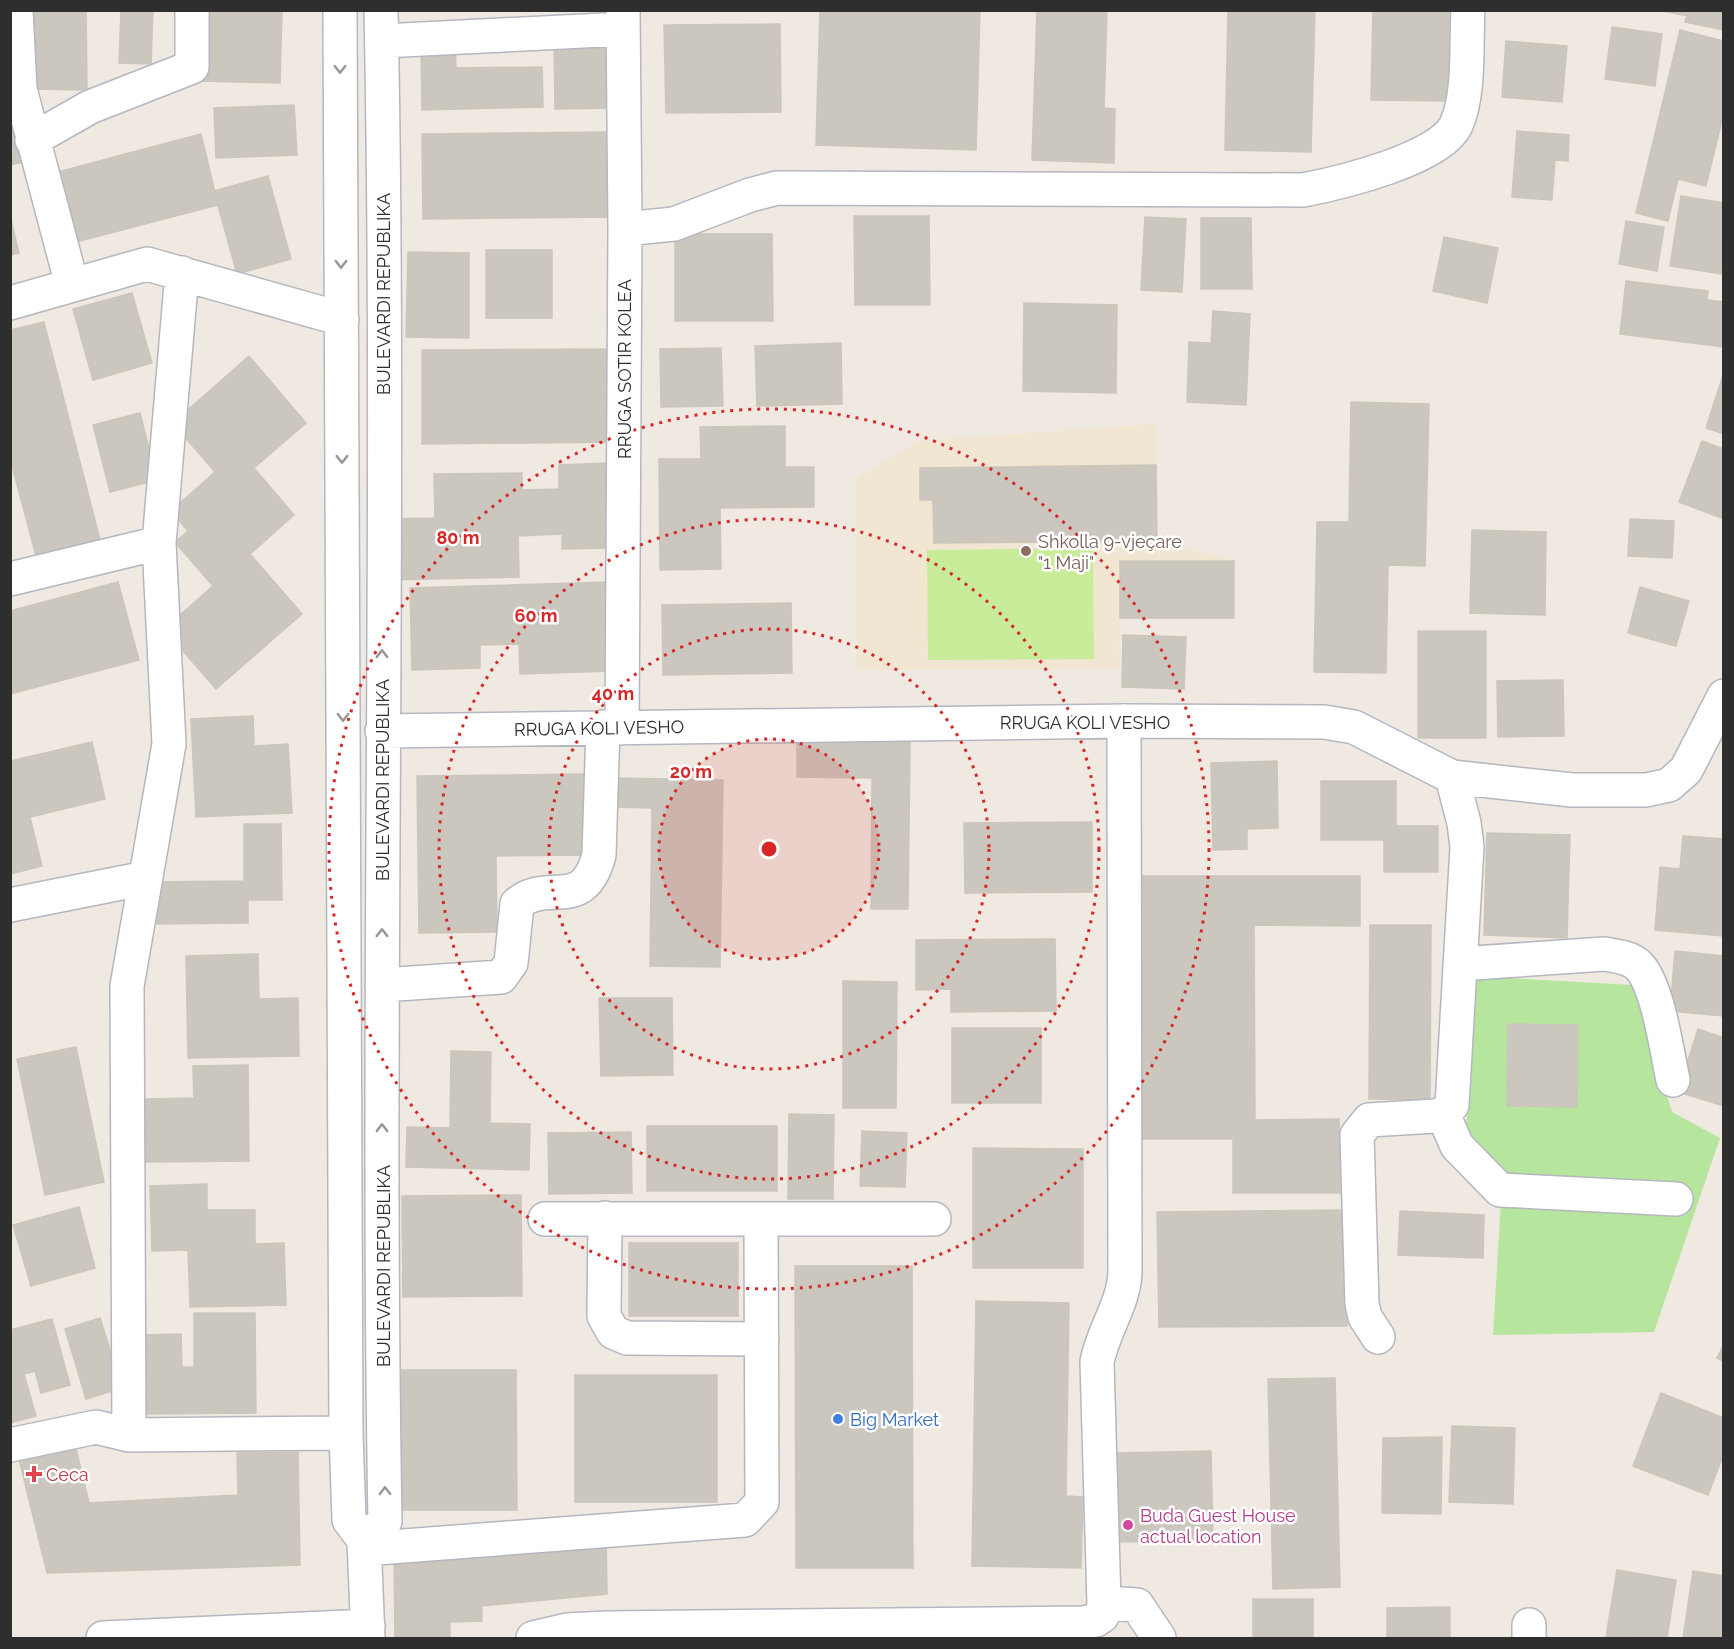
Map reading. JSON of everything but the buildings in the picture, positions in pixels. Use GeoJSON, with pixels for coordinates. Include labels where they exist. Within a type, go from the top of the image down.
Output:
{"type":"FeatureCollection","features":[{"type":"Feature","properties":{"kind":"street"},"geometry":{"type":"LineString","coordinates":[[16,10],[20,89],[72,285]]}},
{"type":"Feature","properties":{"kind":"street"},"geometry":{"type":"LineString","coordinates":[[33,140],[90,107],[192,67],[192,10]]}},
{"type":"Feature","properties":{"kind":"street","name":"BULEVARDI REPUBLIKA"},"geometry":{"type":"LineString","coordinates":[[340,10],[346,1433],[349,1521],[364,1544],[368,1632]]}},
{"type":"Feature","properties":{"kind":"street"},"geometry":{"type":"LineString","coordinates":[[625,229],[674,224],[750,195],[777,188],[1303,190],[1327,185],[1424,154],[1449,135],[1461,111],[1468,10]]}},
{"type":"Feature","properties":{"kind":"street"},"geometry":{"type":"LineString","coordinates":[[382,26],[623,20]]}},
{"type":"Feature","properties":{"kind":"street","name":"RRUGA SOTIR KOLEA"},"geometry":{"type":"LineString","coordinates":[[382,985],[501,977],[511,963],[517,904],[526,896],[570,892],[585,885],[595,870],[599,855],[613,727],[625,229],[623,20]]}},
{"type":"Feature","properties":{"kind":"street","name":"BULEVARDI REPUBLIKA"},"geometry":{"type":"LineString","coordinates":[[364,1544],[385,1521],[382,985],[384,324],[382,26]]}},
{"type":"Feature","properties":{"kind":"street"},"geometry":{"type":"LineString","coordinates":[[10,303],[147,264],[342,319]]}},
{"type":"Feature","properties":{"kind":"street"},"geometry":{"type":"LineString","coordinates":[[129,1435],[127,986],[169,744],[159,543],[182,273]]}},
{"type":"Feature","properties":{"kind":"street"},"geometry":{"type":"LineString","coordinates":[[10,579],[159,543]]}},
{"type":"Feature","properties":{"kind":"street","name":"RRUGA KOLI VESHO"},"geometry":{"type":"LineString","coordinates":[[382,731],[1124,722],[1324,722],[1354,728],[1452,777],[1572,790],[1661,788],[1669,785],[1686,770],[1724,696]]}},
{"type":"Feature","properties":{"kind":"street"},"geometry":{"type":"LineString","coordinates":[[533,1638],[567,1630],[607,1628],[1083,1623],[1102,1616],[1104,1603],[1097,1362],[1101,1341],[1124,1287],[1125,1272],[1124,722]]}},
{"type":"Feature","properties":{"kind":"street"},"geometry":{"type":"LineString","coordinates":[[1378,1337],[1365,1317],[1362,1304],[1358,1135],[1369,1120],[1443,1113],[1452,1105],[1467,847],[1464,823],[1452,777]]}},
{"type":"Feature","properties":{"kind":"street"},"geometry":{"type":"LineString","coordinates":[[10,905],[146,878]]}},
{"type":"Feature","properties":{"kind":"street"},"geometry":{"type":"LineString","coordinates":[[1460,964],[1604,954],[1623,957],[1637,964],[1647,977],[1663,1031],[1673,1080]]}},
{"type":"Feature","properties":{"kind":"street"},"geometry":{"type":"LineString","coordinates":[[1443,1113],[1457,1146],[1500,1190],[1676,1199]]}},
{"type":"Feature","properties":{"kind":"street"},"geometry":{"type":"LineString","coordinates":[[605,1218],[604,1317],[613,1332],[627,1338],[762,1340]]}},
{"type":"Feature","properties":{"kind":"street"},"geometry":{"type":"LineString","coordinates":[[545,1219],[934,1219]]}},
{"type":"Feature","properties":{"kind":"street"},"geometry":{"type":"LineString","coordinates":[[364,1544],[745,1520],[762,1502],[761,1220]]}},
{"type":"Feature","properties":{"kind":"street"},"geometry":{"type":"LineString","coordinates":[[10,1444],[96,1426],[129,1435],[346,1433]]}},
{"type":"Feature","properties":{"kind":"street"},"geometry":{"type":"LineString","coordinates":[[1104,1603],[1137,1605],[1159,1638]]}},
{"type":"Feature","properties":{"kind":"street"},"geometry":{"type":"LineString","coordinates":[[103,1638],[368,1632]]}},
{"type":"Feature","properties":{"kind":"shaded area","name":"Shkolla 9-vjeçare \"1 Maji\""},"geometry":{"type":"Polygon","coordinates":[[[1155,424],[1157,541],[1234,561],[1234,618],[1120,618],[1119,669],[857,670],[857,479],[918,441],[1155,424]]]}},
{"type":"Feature","properties":{"kind":"green space"},"geometry":{"type":"Polygon","coordinates":[[[1093,548],[1094,659],[928,660],[927,550],[1093,548]]]}},
{"type":"Feature","properties":{"kind":"green space"},"geometry":{"type":"Polygon","coordinates":[[[1472,976],[1633,985],[1672,1112],[1720,1138],[1654,1332],[1493,1335],[1501,1201],[1465,1164],[1472,976]]]}},
{"type":"Feature","properties":{"kind":"place","name":"Shkolla 9-vjeçare \"1 Maji\""},"geometry":{"type":"Point","coordinates":[1026,551]}},
{"type":"Feature","properties":{"kind":"place","name":"Big Market"},"geometry":{"type":"Point","coordinates":[838,1419]}},
{"type":"Feature","properties":{"kind":"place","name":"Ceca"},"geometry":{"type":"Point","coordinates":[34,1474]}},
{"type":"Feature","properties":{"kind":"place","name":"Buda Guest House actual location"},"geometry":{"type":"Point","coordinates":[1128,1525]}}]}
